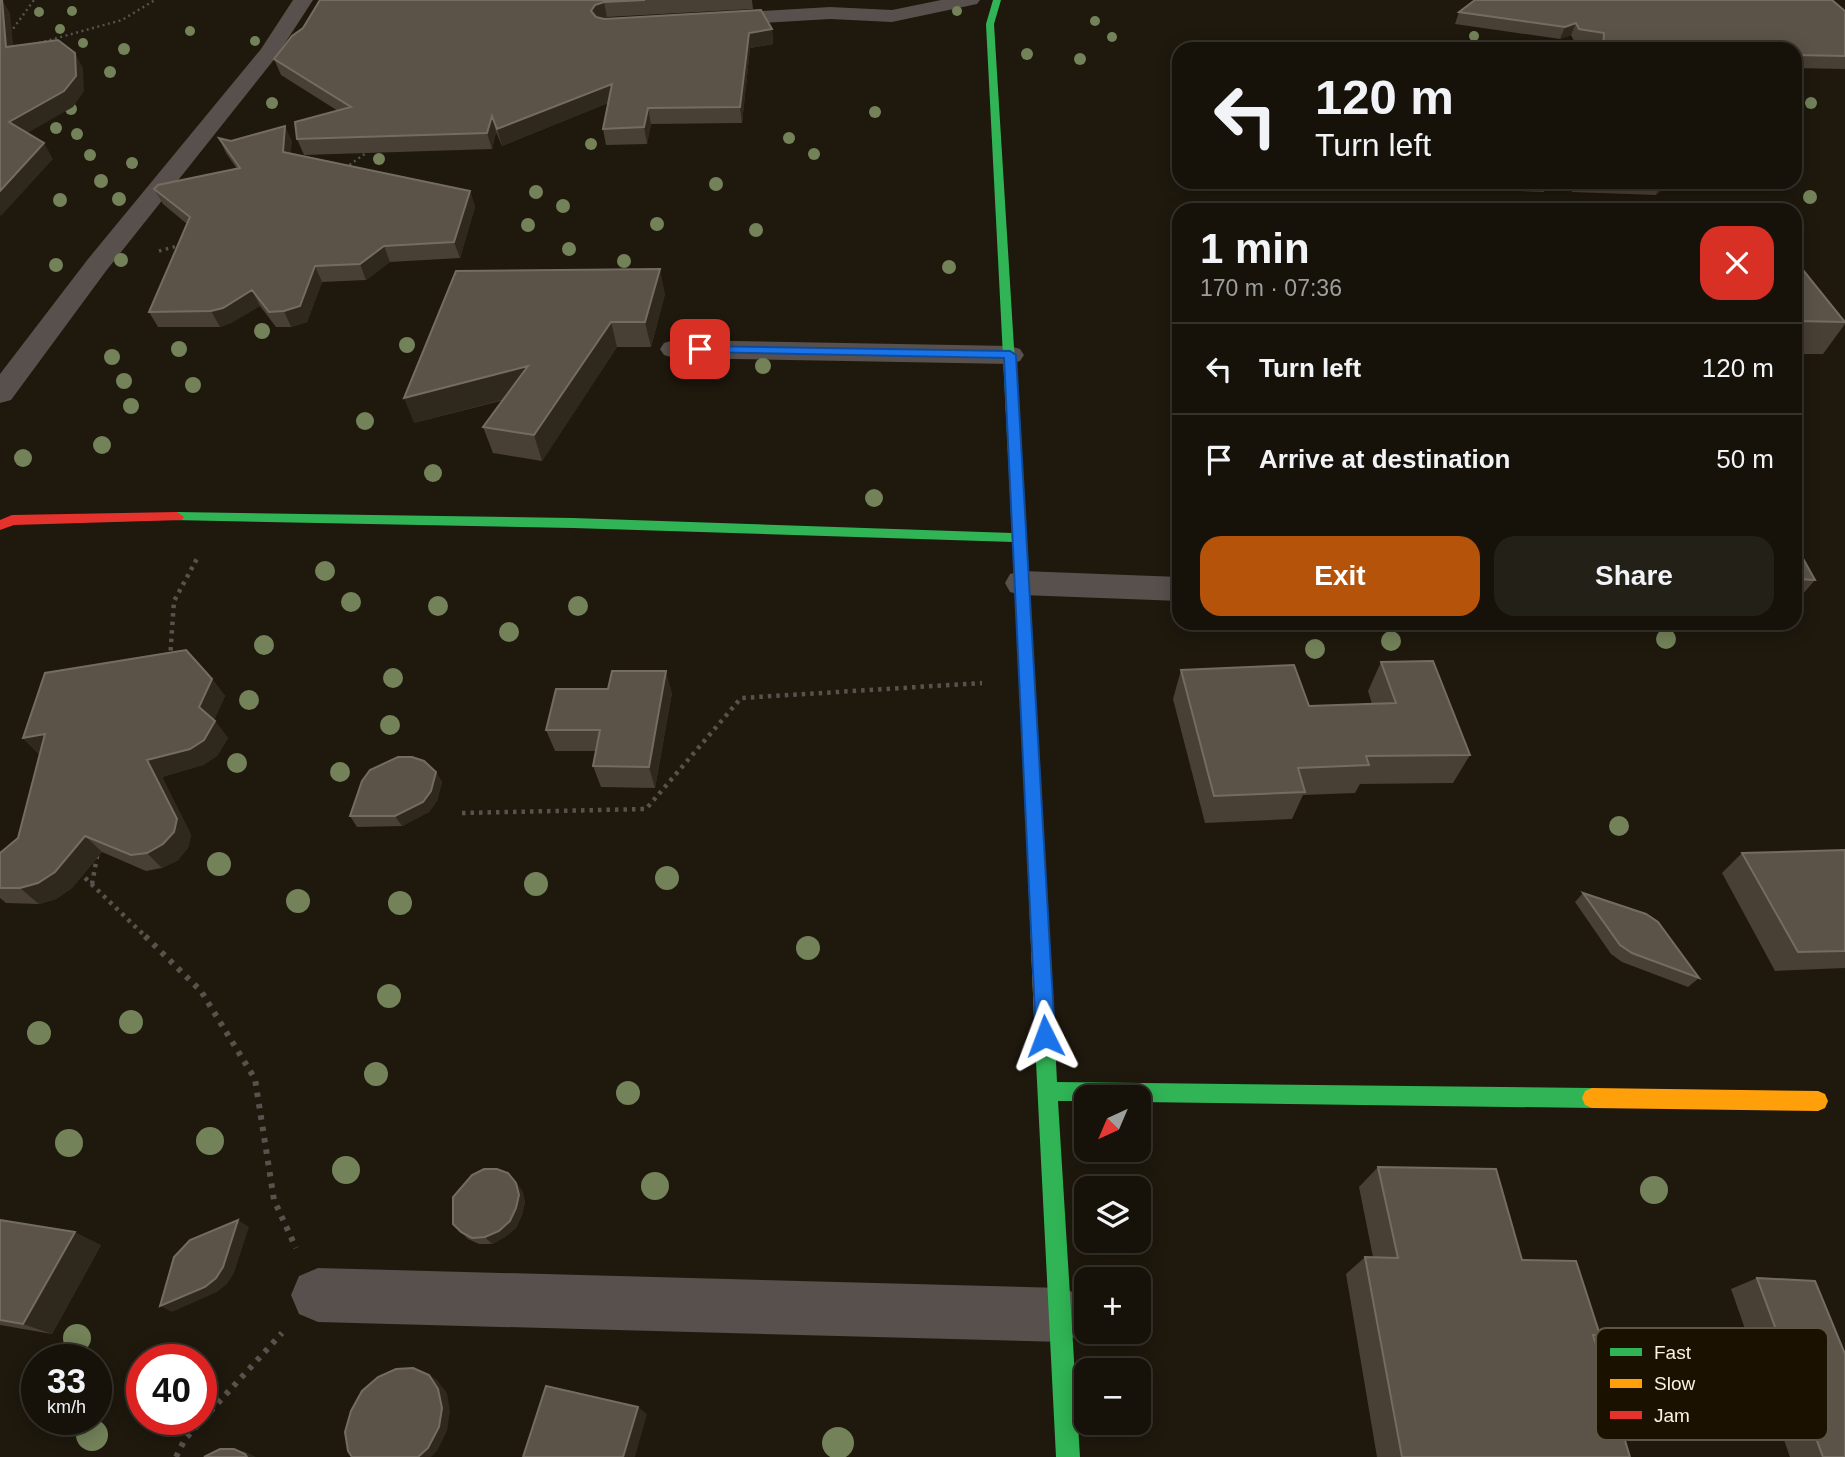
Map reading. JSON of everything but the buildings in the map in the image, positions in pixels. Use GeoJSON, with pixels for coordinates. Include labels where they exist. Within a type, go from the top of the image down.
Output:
{"type":"FeatureCollection","features":[{"type":"Feature","properties":{"kind":"street"},"geometry":{"type":"LineString","coordinates":[[0,394],[97,265],[269,53],[303,0]]}},
{"type":"Feature","properties":{"kind":"street"},"geometry":{"type":"LineString","coordinates":[[692,21],[830,13],[892,16],[970,0]]}},
{"type":"Feature","properties":{"kind":"street"},"geometry":{"type":"LineString","coordinates":[[997,0],[989,24],[1021,538],[1048,1091],[1063,1315],[1068,1457]]}},
{"type":"Feature","properties":{"kind":"street"},"geometry":{"type":"LineString","coordinates":[[674,349],[1010,355]]}},
{"type":"Feature","properties":{"kind":"street"},"geometry":{"type":"LineString","coordinates":[[4,520],[219,517],[587,523],[1021,538]]}},
{"type":"Feature","properties":{"kind":"street"},"geometry":{"type":"LineString","coordinates":[[1022,583],[1172,589]]}},
{"type":"Feature","properties":{"kind":"street"},"geometry":{"type":"LineString","coordinates":[[1048,1091],[1818,1101]]}},
{"type":"Feature","properties":{"kind":"street"},"geometry":{"type":"LineString","coordinates":[[318,1295],[1063,1315]]}},
{"type":"Feature","properties":{"kind":"path"},"geometry":{"type":"LineString","coordinates":[[8,35],[34,0]]}},
{"type":"Feature","properties":{"kind":"path"},"geometry":{"type":"LineString","coordinates":[[30,45],[122,20],[155,0]]}},
{"type":"Feature","properties":{"kind":"path"},"geometry":{"type":"LineString","coordinates":[[341,171],[372,150]]}},
{"type":"Feature","properties":{"kind":"path"},"geometry":{"type":"LineString","coordinates":[[152,253],[186,243]]}},
{"type":"Feature","properties":{"kind":"path"},"geometry":{"type":"LineString","coordinates":[[169,665],[174,601],[219,517]]}},
{"type":"Feature","properties":{"kind":"path"},"geometry":{"type":"LineString","coordinates":[[462,813],[646,809],[741,698],[1028,680]]}},
{"type":"Feature","properties":{"kind":"path"},"geometry":{"type":"LineString","coordinates":[[92,884],[100,844]]}},
{"type":"Feature","properties":{"kind":"path"},"geometry":{"type":"LineString","coordinates":[[72,865],[201,991],[255,1079],[274,1200],[318,1295],[186,1439],[176,1457]]}},
{"type":"Feature","properties":{"kind":"traffic: fast"},"geometry":{"type":"LineString","coordinates":[[997,0],[990,24],[1026,655]]}},
{"type":"Feature","properties":{"kind":"traffic: fast"},"geometry":{"type":"LineString","coordinates":[[177,517],[573,523],[1021,538]]}},
{"type":"Feature","properties":{"kind":"traffic: fast"},"geometry":{"type":"LineString","coordinates":[[1045,1042],[1068,1457]]}},
{"type":"Feature","properties":{"kind":"traffic: fast"},"geometry":{"type":"LineString","coordinates":[[1048,1091],[1592,1098]]}},
{"type":"Feature","properties":{"kind":"traffic: slow"},"geometry":{"type":"LineString","coordinates":[[1026,655],[1045,1042]]}},
{"type":"Feature","properties":{"kind":"traffic: slow"},"geometry":{"type":"LineString","coordinates":[[1592,1098],[1818,1101]]}},
{"type":"Feature","properties":{"kind":"traffic: jam"},"geometry":{"type":"LineString","coordinates":[[0,525],[12,520],[177,517]]}},
{"type":"Feature","properties":{"kind":"route"},"geometry":{"type":"LineString","coordinates":[[700,349],[1010,355],[1045,1036]]}}]}
